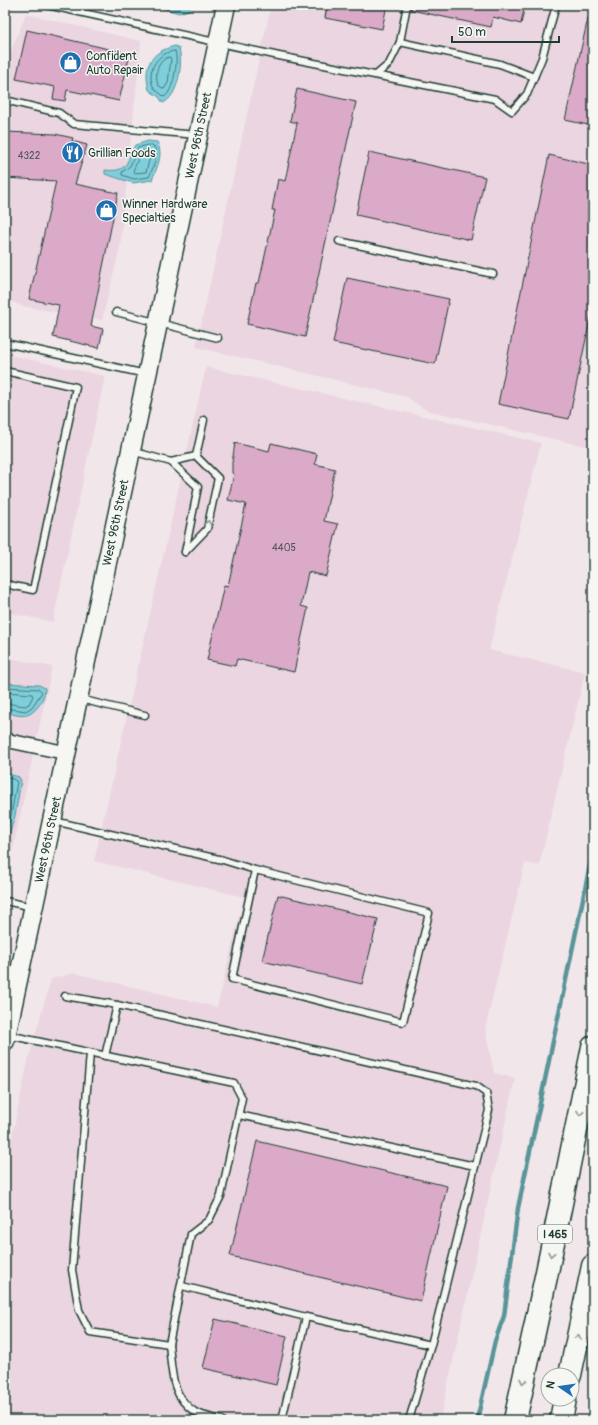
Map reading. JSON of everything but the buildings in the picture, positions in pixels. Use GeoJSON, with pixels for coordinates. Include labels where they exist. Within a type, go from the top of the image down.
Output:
{"type":"FeatureCollection","features":[{"type":"Feature","properties":{"kind":"highway","name":"I 465"},"geometry":{"type":"LineString","coordinates":[[515,1420],[593,1047]]}},
{"type":"Feature","properties":{"kind":"highway"},"geometry":{"type":"LineString","coordinates":[[572,1367],[593,1266]]}},
{"type":"Feature","properties":{"kind":"highway"},"geometry":{"type":"LineString","coordinates":[[561,1420],[563,1407]]}},
{"type":"Feature","properties":{"kind":"street","name":"West 96th Street"},"geometry":{"type":"LineString","coordinates":[[6,1038],[226,5]]}},
{"type":"Feature","properties":{"kind":"street"},"geometry":{"type":"LineString","coordinates":[[5,740],[67,753]]}},
{"type":"Feature","properties":{"kind":"lane"},"geometry":{"type":"LineString","coordinates":[[47,5],[77,8],[217,42],[495,99],[512,111],[527,94],[542,58],[556,5]]}},
{"type":"Feature","properties":{"kind":"lane"},"geometry":{"type":"LineString","coordinates":[[376,75],[389,64],[400,42],[407,5]]}},
{"type":"Feature","properties":{"kind":"lane"},"geometry":{"type":"LineString","coordinates":[[400,42],[500,64],[534,76]]}},
{"type":"Feature","properties":{"kind":"lane"},"geometry":{"type":"LineString","coordinates":[[5,100],[59,113],[74,124],[198,135]]}},
{"type":"Feature","properties":{"kind":"lane"},"geometry":{"type":"LineString","coordinates":[[339,241],[493,274]]}},
{"type":"Feature","properties":{"kind":"lane"},"geometry":{"type":"LineString","coordinates":[[116,312],[218,338]]}},
{"type":"Feature","properties":{"kind":"lane"},"geometry":{"type":"LineString","coordinates":[[5,342],[148,374]]}},
{"type":"Feature","properties":{"kind":"lane"},"geometry":{"type":"LineString","coordinates":[[5,371],[76,387],[33,590],[5,584]]}},
{"type":"Feature","properties":{"kind":"lane"},"geometry":{"type":"LineString","coordinates":[[196,456],[204,420]]}},
{"type":"Feature","properties":{"kind":"lane"},"geometry":{"type":"LineString","coordinates":[[132,451],[170,462],[198,486],[184,552],[207,529],[218,478],[196,456]]}},
{"type":"Feature","properties":{"kind":"lane"},"geometry":{"type":"LineString","coordinates":[[170,462],[196,456]]}},
{"type":"Feature","properties":{"kind":"lane"},"geometry":{"type":"LineString","coordinates":[[79,698],[145,715]]}},
{"type":"Feature","properties":{"kind":"lane"},"geometry":{"type":"LineString","coordinates":[[53,820],[223,860],[255,870],[430,913],[403,1022],[232,979],[255,870]]}},
{"type":"Feature","properties":{"kind":"lane"},"geometry":{"type":"LineString","coordinates":[[5,901],[34,907]]}},
{"type":"Feature","properties":{"kind":"lane"},"geometry":{"type":"LineString","coordinates":[[65,996],[117,1005],[476,1086],[486,1093],[489,1110],[431,1345],[409,1420]]}},
{"type":"Feature","properties":{"kind":"lane"},"geometry":{"type":"LineString","coordinates":[[105,1056],[117,1005]]}},
{"type":"Feature","properties":{"kind":"lane"},"geometry":{"type":"LineString","coordinates":[[6,1038],[90,1052],[234,1083],[242,1098],[221,1196],[209,1220],[191,1234],[170,1344],[174,1387],[181,1399],[195,1412],[222,1420]]}},
{"type":"Feature","properties":{"kind":"lane"},"geometry":{"type":"LineString","coordinates":[[90,1052],[72,1270],[79,1310],[90,1332],[170,1344]]}},
{"type":"Feature","properties":{"kind":"lane"},"geometry":{"type":"LineString","coordinates":[[238,1115],[475,1166]]}},
{"type":"Feature","properties":{"kind":"lane"},"geometry":{"type":"LineString","coordinates":[[182,1286],[306,1317],[431,1345]]}},
{"type":"Feature","properties":{"kind":"lane"},"geometry":{"type":"LineString","coordinates":[[282,1420],[306,1317]]}},
{"type":"Feature","properties":{"kind":"shaded area"},"geometry":{"type":"Polygon","coordinates":[[[271,5],[593,5],[593,448],[426,410],[407,397],[196,347],[271,5]]]}},
{"type":"Feature","properties":{"kind":"shaded area"},"geometry":{"type":"Polygon","coordinates":[[[26,14],[141,41],[120,248],[102,320],[22,306],[5,299],[5,66],[26,14]]]}},
{"type":"Feature","properties":{"kind":"shaded area"},"geometry":{"type":"Polygon","coordinates":[[[5,354],[105,376],[53,622],[5,612],[5,354]]]}},
{"type":"Feature","properties":{"kind":"shaded area"},"geometry":{"type":"Polygon","coordinates":[[[206,367],[541,443],[489,650],[585,672],[539,866],[525,863],[485,1029],[494,1073],[515,1078],[440,1420],[5,1420],[5,1169],[28,1061],[51,979],[74,973],[217,1007],[244,897],[94,861],[206,367]]]}},
{"type":"Feature","properties":{"kind":"shaded area"},"geometry":{"type":"Polygon","coordinates":[[[5,657],[52,667],[5,886],[5,657]]]}},
{"type":"Feature","properties":{"kind":"water"},"geometry":{"type":"Polygon","coordinates":[[[151,5],[191,5],[189,10],[179,13],[151,5]]]}},
{"type":"Feature","properties":{"kind":"water"},"geometry":{"type":"Polygon","coordinates":[[[175,46],[179,48],[180,70],[173,94],[163,103],[159,97],[149,90],[147,81],[148,67],[154,56],[175,46]]]}},
{"type":"Feature","properties":{"kind":"water"},"geometry":{"type":"Polygon","coordinates":[[[148,141],[157,142],[160,152],[158,166],[152,180],[133,183],[105,174],[105,170],[119,170],[123,168],[126,165],[135,145],[148,141]]]}},
{"type":"Feature","properties":{"kind":"water"},"geometry":{"type":"Polygon","coordinates":[[[5,683],[39,685],[45,688],[44,696],[37,708],[30,714],[21,716],[13,714],[5,711],[5,683]]]}},
{"type":"Feature","properties":{"kind":"water"},"geometry":{"type":"Polygon","coordinates":[[[5,773],[19,777],[21,781],[15,816],[5,849],[5,773]]]}},
{"type":"Feature","properties":{"kind":"waterway"},"geometry":{"type":"LineString","coordinates":[[477,1420],[495,1341],[504,1316],[518,1208],[593,851]]}},
{"type":"Feature","properties":{"kind":"place","name":"Confident Auto Repair"},"geometry":{"type":"Point","coordinates":[70,63]}},
{"type":"Feature","properties":{"kind":"place","name":"Grillian Foods"},"geometry":{"type":"Point","coordinates":[72,153]}},
{"type":"Feature","properties":{"kind":"place","name":"Winner Hardware Specialties"},"geometry":{"type":"Point","coordinates":[106,211]}}]}
